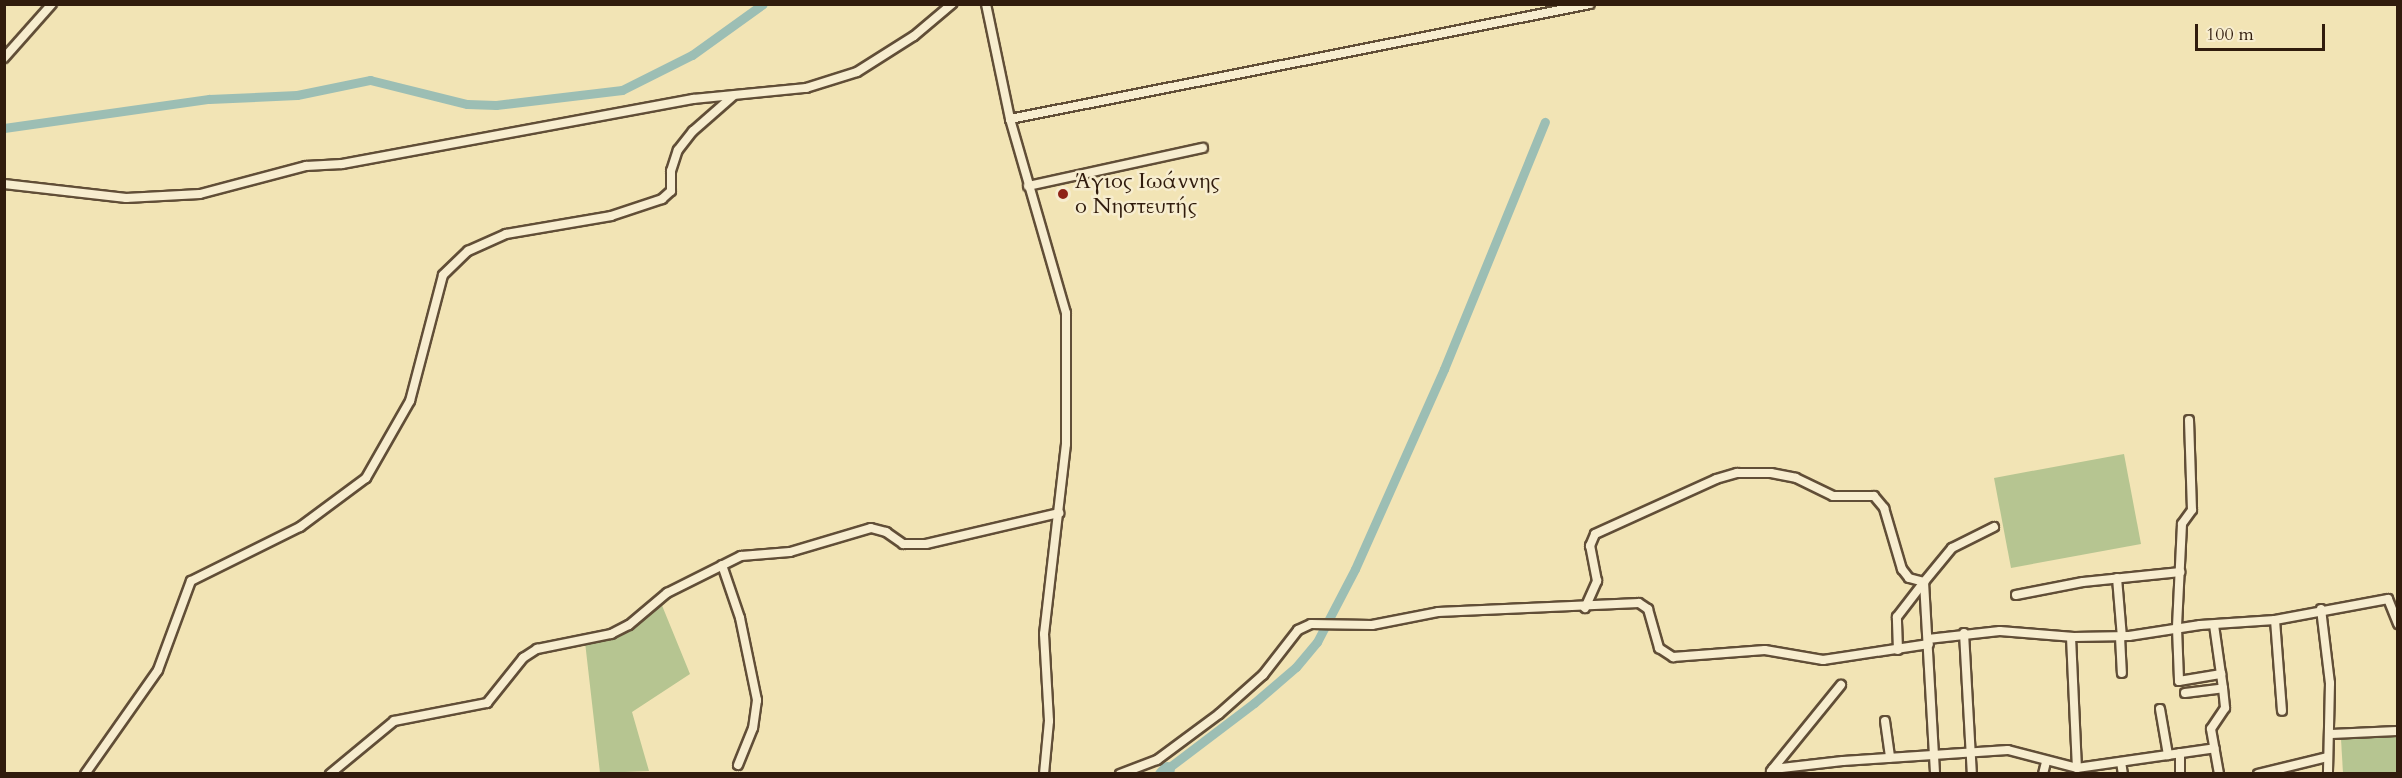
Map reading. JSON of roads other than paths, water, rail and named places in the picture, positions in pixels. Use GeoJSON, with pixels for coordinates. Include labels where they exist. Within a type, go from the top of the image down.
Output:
{"type":"FeatureCollection","features":[{"type":"Feature","properties":{"kind":"street"},"geometry":{"type":"LineString","coordinates":[[4,58],[52,4]]}},
{"type":"Feature","properties":{"kind":"street"},"geometry":{"type":"LineString","coordinates":[[4,184],[126,198],[200,194],[306,166],[342,164],[668,104],[806,88],[843,79],[908,40],[952,4]]}},
{"type":"Feature","properties":{"kind":"street"},"geometry":{"type":"LineString","coordinates":[[986,4],[1010,119],[1066,314],[1066,444],[1044,634],[1049,721],[1044,774]]}},
{"type":"Feature","properties":{"kind":"street"},"geometry":{"type":"LineString","coordinates":[[1010,119],[1590,4]]}},
{"type":"Feature","properties":{"kind":"street"},"geometry":{"type":"LineString","coordinates":[[86,774],[158,669],[191,581],[300,527],[366,478],[410,401],[443,275],[468,251],[506,234],[610,216],[662,199],[671,191],[671,171],[678,150],[693,131],[733,96]]}},
{"type":"Feature","properties":{"kind":"street"},"geometry":{"type":"LineString","coordinates":[[1029,186],[1203,148]]}},
{"type":"Feature","properties":{"kind":"street"},"geometry":{"type":"LineString","coordinates":[[2189,420],[2192,510],[2182,524],[2177,628],[2179,681],[2220,674]]}},
{"type":"Feature","properties":{"kind":"street"},"geometry":{"type":"LineString","coordinates":[[1585,608],[1597,581],[1590,546],[1595,534],[1673,497],[1737,473],[1780,474],[1833,496],[1866,495],[1877,498],[1884,508],[1902,569],[1909,578],[1924,582]]}},
{"type":"Feature","properties":{"kind":"street"},"geometry":{"type":"LineString","coordinates":[[330,774],[394,721],[488,703],[523,658],[537,649],[611,634],[629,625],[667,593],[722,565],[750,554],[790,552],[871,528],[886,532],[909,546],[1059,513]]}},
{"type":"Feature","properties":{"kind":"street"},"geometry":{"type":"LineString","coordinates":[[1898,650],[1897,616],[1952,548],[1994,527]]}},
{"type":"Feature","properties":{"kind":"street"},"geometry":{"type":"LineString","coordinates":[[722,565],[740,618],[757,700],[753,728],[738,765]]}},
{"type":"Feature","properties":{"kind":"street"},"geometry":{"type":"LineString","coordinates":[[2016,595],[2117,578],[2180,572]]}},
{"type":"Feature","properties":{"kind":"street"},"geometry":{"type":"LineString","coordinates":[[2117,578],[2122,673]]}},
{"type":"Feature","properties":{"kind":"street"},"geometry":{"type":"LineString","coordinates":[[1924,582],[1935,774]]}},
{"type":"Feature","properties":{"kind":"street"},"geometry":{"type":"LineString","coordinates":[[1120,774],[1157,760],[1219,714],[1263,675],[1292,636],[1311,624],[1384,624],[1426,614],[1465,610],[1585,608],[1643,604],[1658,647],[1671,657],[1765,650],[1823,660],[1898,650],[1964,633],[2010,631],[2070,637],[2121,637],[2177,628],[2275,620],[2321,609],[2388,599],[2397,624]]}},
{"type":"Feature","properties":{"kind":"street"},"geometry":{"type":"LineString","coordinates":[[2321,609],[2328,657],[2330,734],[2327,757],[2328,774]]}},
{"type":"Feature","properties":{"kind":"street"},"geometry":{"type":"LineString","coordinates":[[2275,620],[2282,711]]}},
{"type":"Feature","properties":{"kind":"street"},"geometry":{"type":"LineString","coordinates":[[2214,625],[2225,708],[2211,729],[2218,774]]}},
{"type":"Feature","properties":{"kind":"street"},"geometry":{"type":"LineString","coordinates":[[1964,633],[1972,774]]}},
{"type":"Feature","properties":{"kind":"street"},"geometry":{"type":"LineString","coordinates":[[2070,637],[2077,768]]}},
{"type":"Feature","properties":{"kind":"street"},"geometry":{"type":"LineString","coordinates":[[1772,772],[1841,685]]}},
{"type":"Feature","properties":{"kind":"street"},"geometry":{"type":"LineString","coordinates":[[2184,693],[2223,688]]}},
{"type":"Feature","properties":{"kind":"street"},"geometry":{"type":"LineString","coordinates":[[2160,709],[2168,755]]}},
{"type":"Feature","properties":{"kind":"street"},"geometry":{"type":"LineString","coordinates":[[1885,721],[1890,758]]}},
{"type":"Feature","properties":{"kind":"street"},"geometry":{"type":"LineString","coordinates":[[2330,734],[2397,731]]}},
{"type":"Feature","properties":{"kind":"street"},"geometry":{"type":"LineString","coordinates":[[1772,772],[1890,758],[2008,750],[2046,762],[2098,770],[2121,762],[2215,748]]}},
{"type":"Feature","properties":{"kind":"street"},"geometry":{"type":"LineString","coordinates":[[2180,753],[2180,774]]}},
{"type":"Feature","properties":{"kind":"street"},"geometry":{"type":"LineString","coordinates":[[2258,774],[2327,757]]}},
{"type":"Feature","properties":{"kind":"street"},"geometry":{"type":"LineString","coordinates":[[2043,774],[2046,762]]}},
{"type":"Feature","properties":{"kind":"street"},"geometry":{"type":"LineString","coordinates":[[2121,762],[2123,774]]}},
{"type":"Feature","properties":{"kind":"waterway"},"geometry":{"type":"LineString","coordinates":[[4,128],[209,99],[297,95],[370,80],[467,104],[496,105],[622,90],[692,55],[763,4]]}},
{"type":"Feature","properties":{"kind":"waterway"},"geometry":{"type":"LineString","coordinates":[[1167,769],[1254,703],[1296,667],[1317,642],[1355,569],[1444,369],[1545,122]]}},
{"type":"Feature","properties":{"kind":"waterway"},"geometry":{"type":"LineString","coordinates":[[1162,774],[1167,769]]}},
{"type":"Feature","properties":{"kind":"place","name":"Άγιος Ιωάννης ο Νηστευτής"},"geometry":{"type":"Point","coordinates":[1063,194]}}]}
